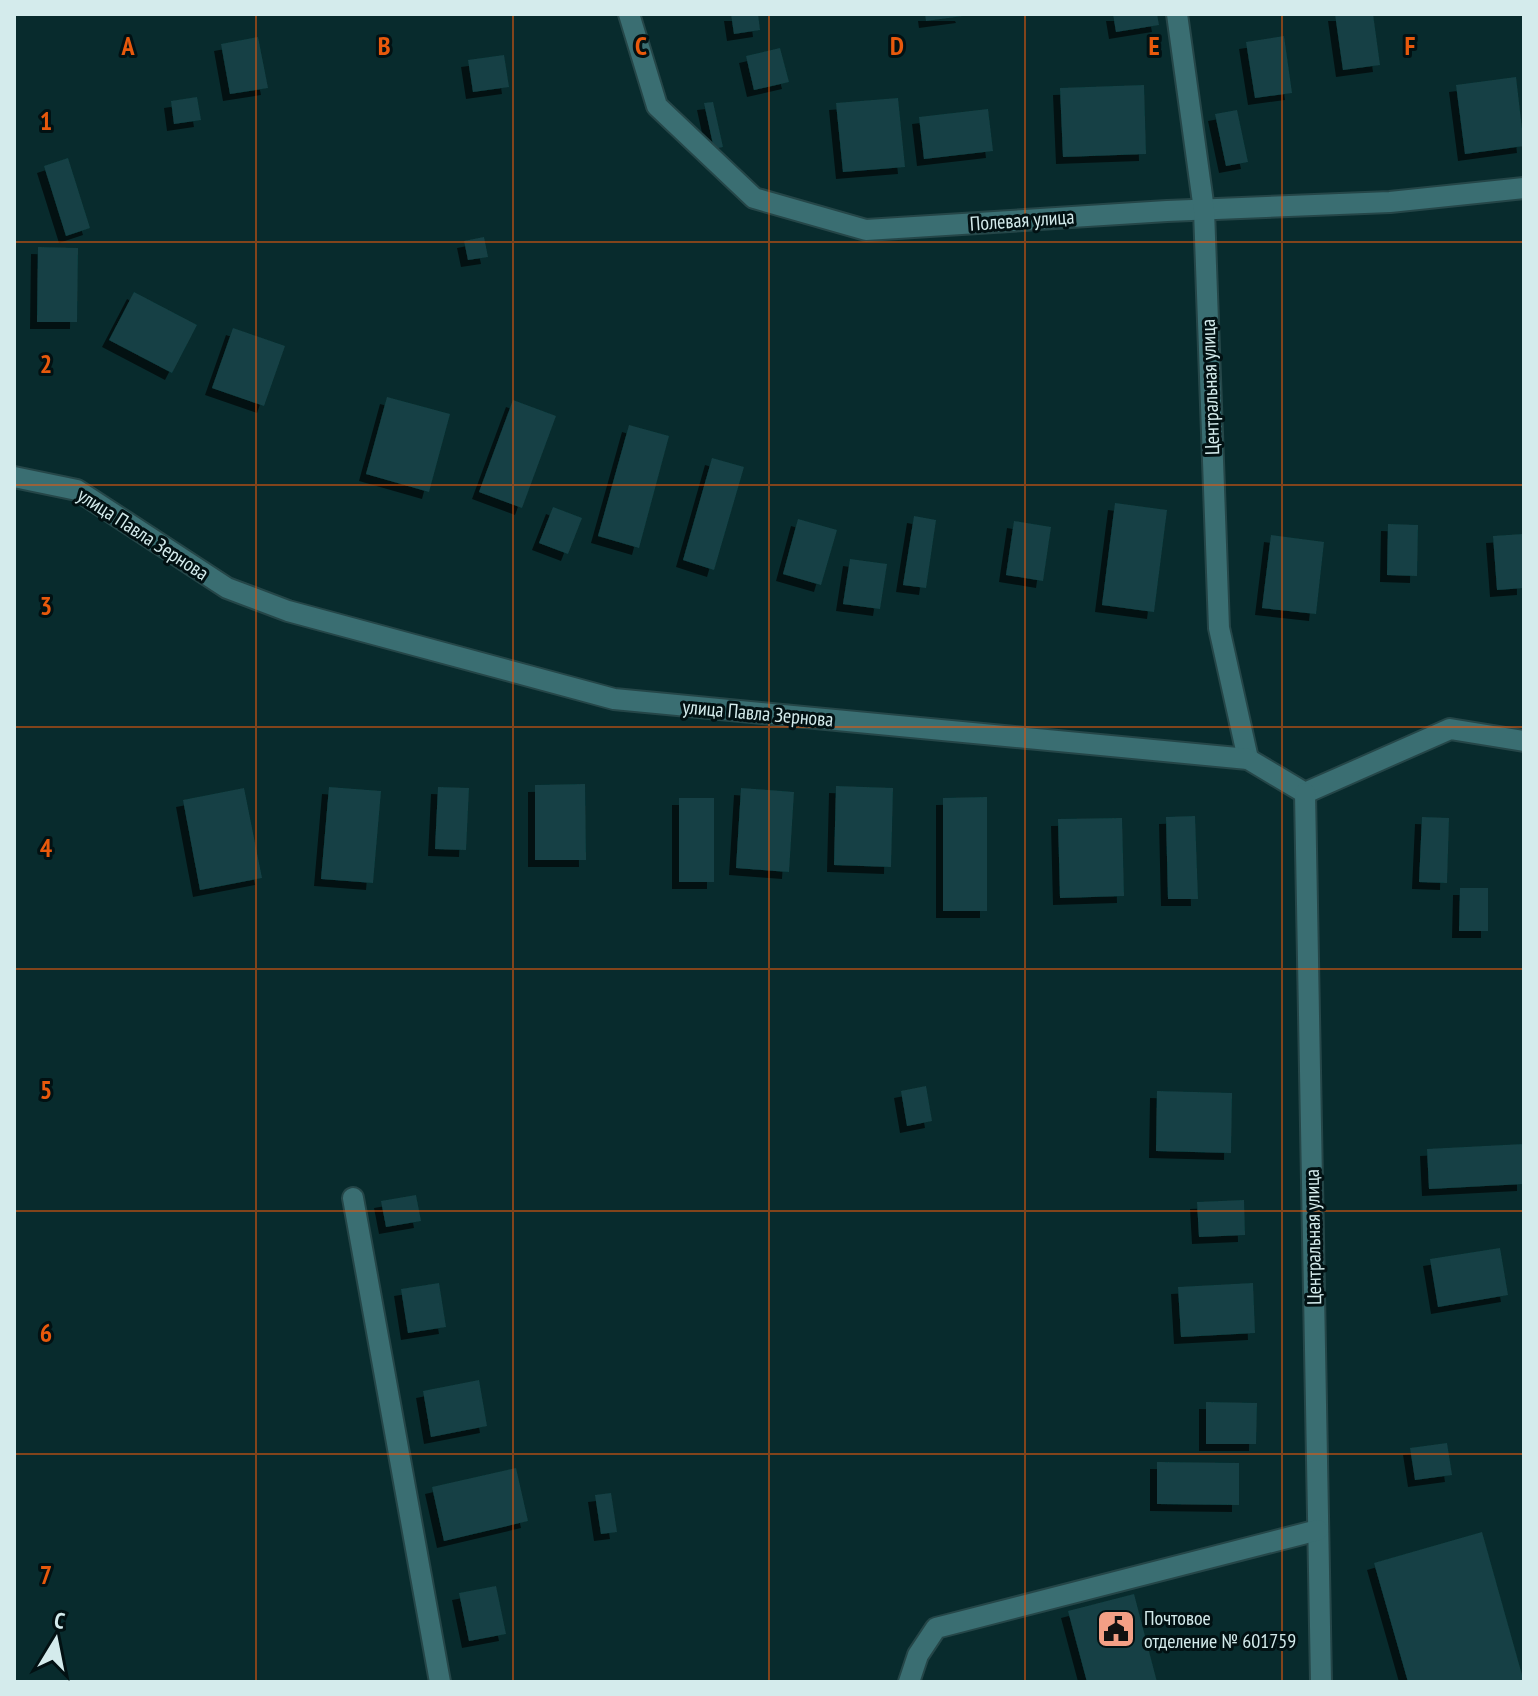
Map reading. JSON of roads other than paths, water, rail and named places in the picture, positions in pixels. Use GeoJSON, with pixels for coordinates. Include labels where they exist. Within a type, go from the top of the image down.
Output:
{"type":"FeatureCollection","features":[{"type":"Feature","properties":{"kind":"street","name":"Полевая улица"},"geometry":{"type":"LineString","coordinates":[[629,14],[657,106],[754,198],[866,230],[1390,202],[1524,188]]}},
{"type":"Feature","properties":{"kind":"street","name":"Центральная улица"},"geometry":{"type":"LineString","coordinates":[[1177,14],[1204,210],[1219,628],[1248,759]]}},
{"type":"Feature","properties":{"kind":"street","name":"улица Павла Зернова"},"geometry":{"type":"LineString","coordinates":[[14,477],[77,490],[239,593],[288,611],[614,699],[1248,759],[1305,793]]}},
{"type":"Feature","properties":{"kind":"street"},"geometry":{"type":"LineString","coordinates":[[1305,793],[1450,729],[1524,741]]}},
{"type":"Feature","properties":{"kind":"street","name":"Центральная улица"},"geometry":{"type":"LineString","coordinates":[[1305,793],[1321,1682]]}},
{"type":"Feature","properties":{"kind":"street"},"geometry":{"type":"LineString","coordinates":[[353,1198],[440,1682]]}},
{"type":"Feature","properties":{"kind":"street"},"geometry":{"type":"LineString","coordinates":[[909,1682],[918,1655],[936,1628],[1318,1530]]}},
{"type":"Feature","properties":{"kind":"place","name":"Почтовое отделение № 601759"},"geometry":{"type":"Point","coordinates":[1116,1629]}}]}
